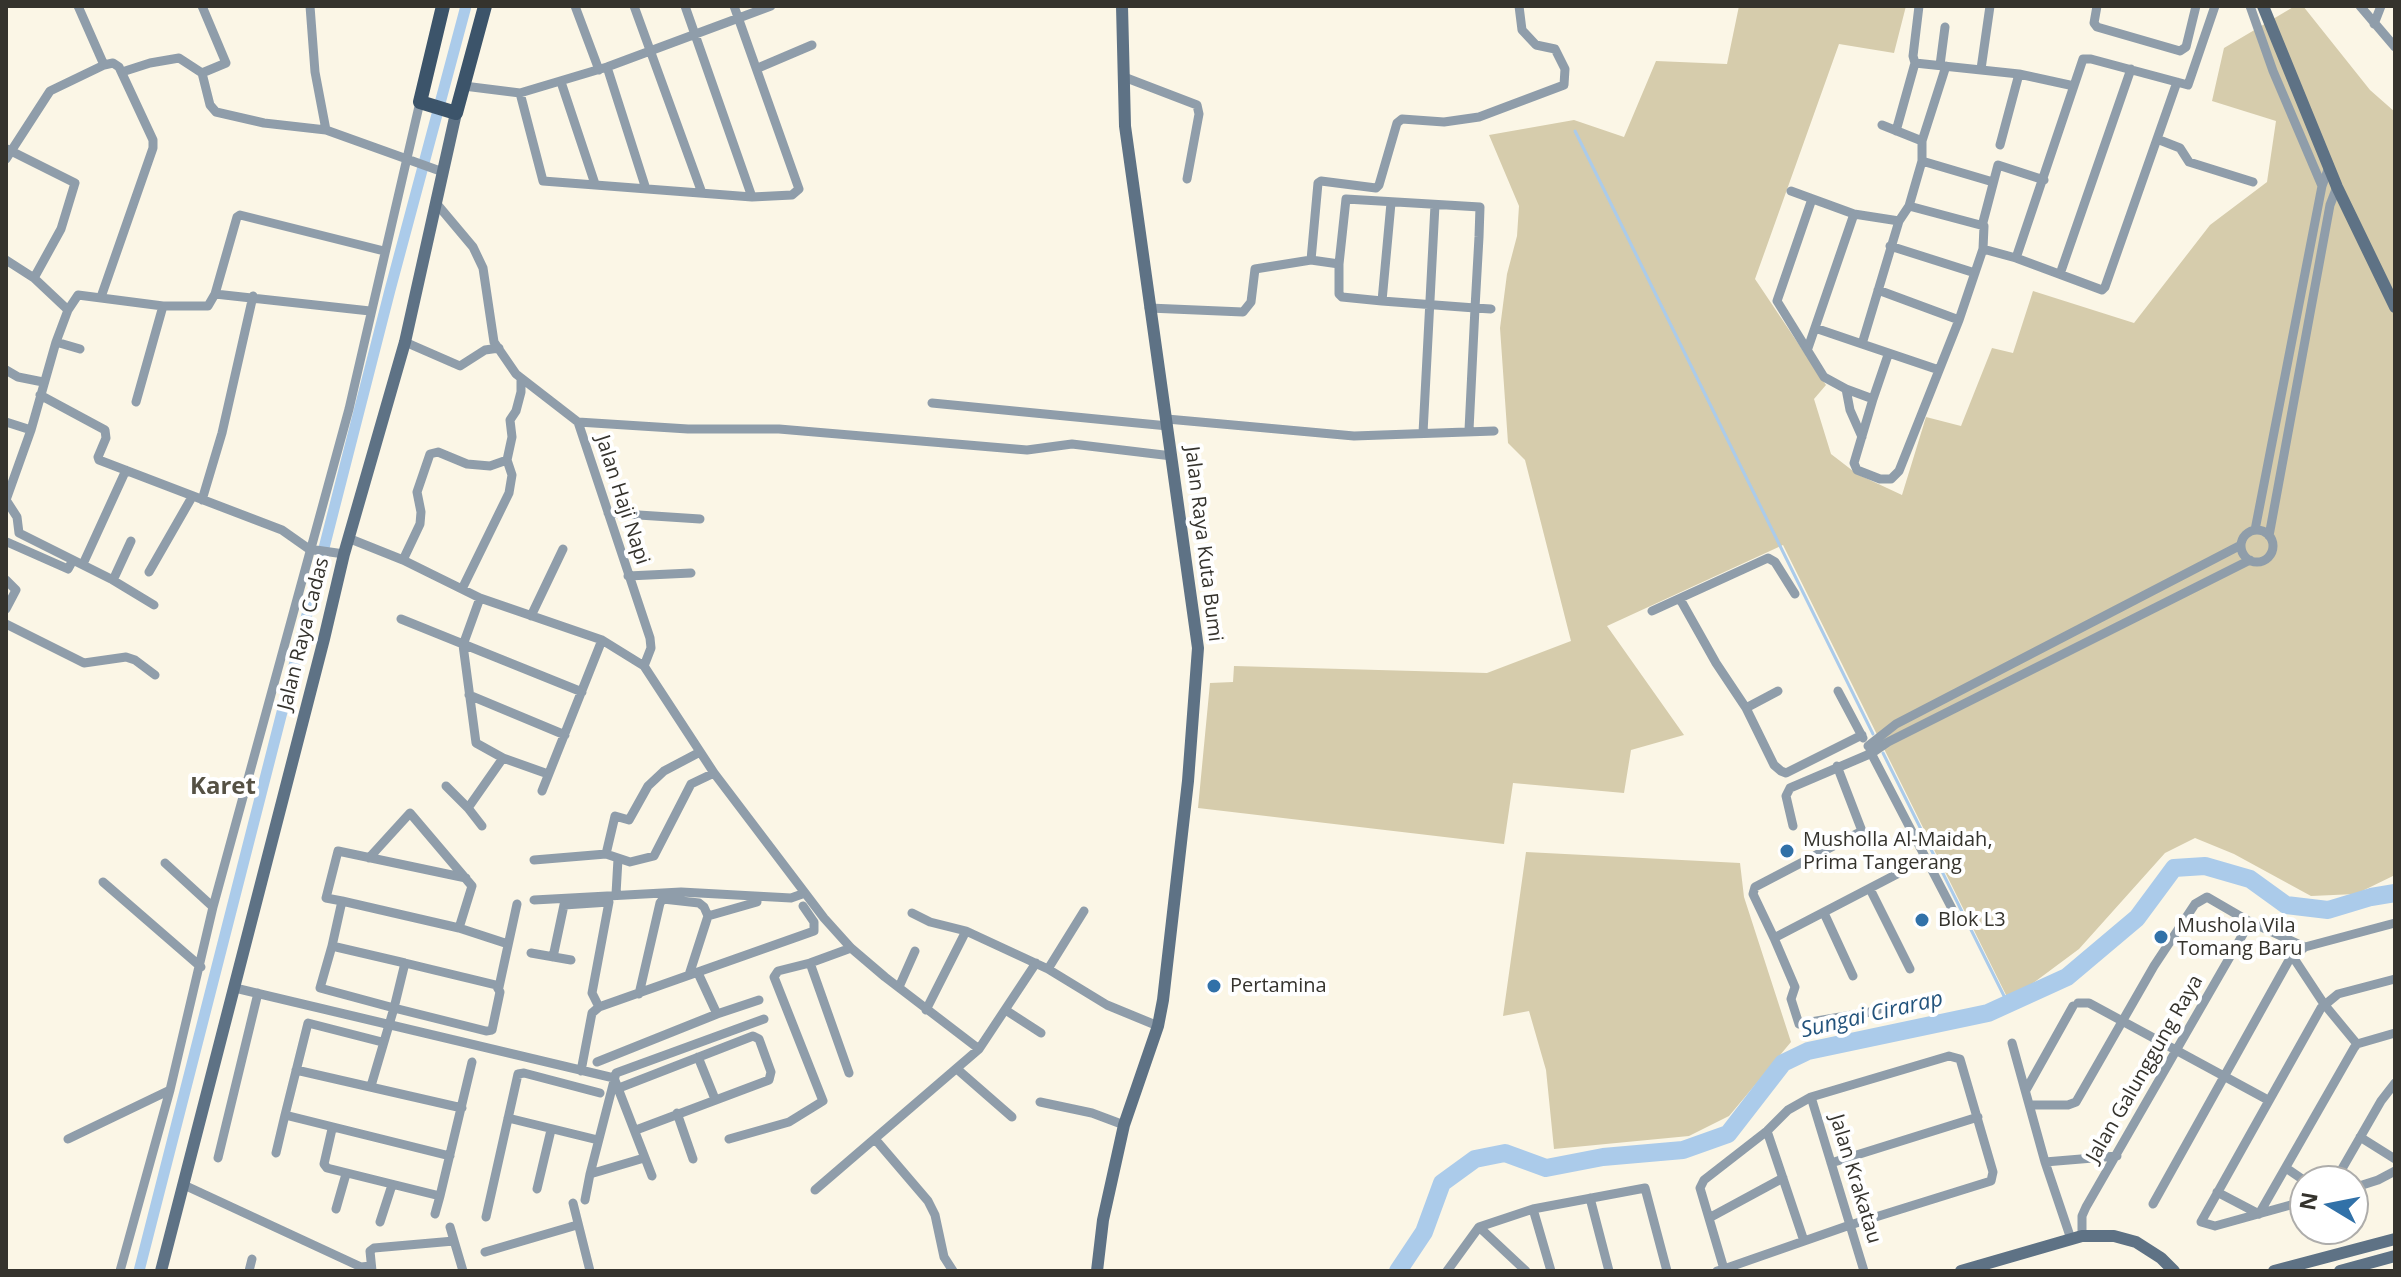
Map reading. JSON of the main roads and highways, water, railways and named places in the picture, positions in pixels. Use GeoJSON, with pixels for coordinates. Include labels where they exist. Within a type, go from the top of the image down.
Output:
{"type":"FeatureCollection","features":[{"type":"Feature","properties":{"kind":"main road","name":"Jalan Raya Cadas"},"geometry":{"type":"LineString","coordinates":[[443,6],[423,103],[453,111],[464,86],[485,6]]}},
{"type":"Feature","properties":{"kind":"waterway"},"geometry":{"type":"LineString","coordinates":[[139,1271],[390,290],[466,6]]}},
{"type":"Feature","properties":{"kind":"waterway"},"geometry":{"type":"LineString","coordinates":[[1575,131],[1873,734]]}},
{"type":"Feature","properties":{"kind":"waterway"},"geometry":{"type":"LineString","coordinates":[[1883,753],[2008,1004]]}},
{"type":"Feature","properties":{"kind":"waterway","name":"Sungai Cirarap"},"geometry":{"type":"LineString","coordinates":[[1398,1271],[1424,1232],[1442,1183],[1475,1159],[1505,1153],[1546,1168],[1603,1157],[1683,1150],[1728,1134],[1783,1063],[1808,1051],[1988,1013],[2067,977],[2137,918],[2174,868],[2205,866],[2250,879],[2286,905],[2328,910],[2395,893]]}},
{"type":"Feature","properties":{"kind":"place","name":"Musholla Al-Maidah, Prima Tangerang"},"geometry":{"type":"Point","coordinates":[1787,851]}},
{"type":"Feature","properties":{"kind":"place","name":"Blok L3"},"geometry":{"type":"Point","coordinates":[1922,920]}},
{"type":"Feature","properties":{"kind":"place","name":"Mushola Vila Tomang Baru"},"geometry":{"type":"Point","coordinates":[2161,937]}},
{"type":"Feature","properties":{"kind":"place","name":"Pertamina"},"geometry":{"type":"Point","coordinates":[1214,986]}},
{"type":"Feature","properties":{"kind":"district","name":"Karet"},"geometry":{"type":"Point","coordinates":[223,787]}}]}
